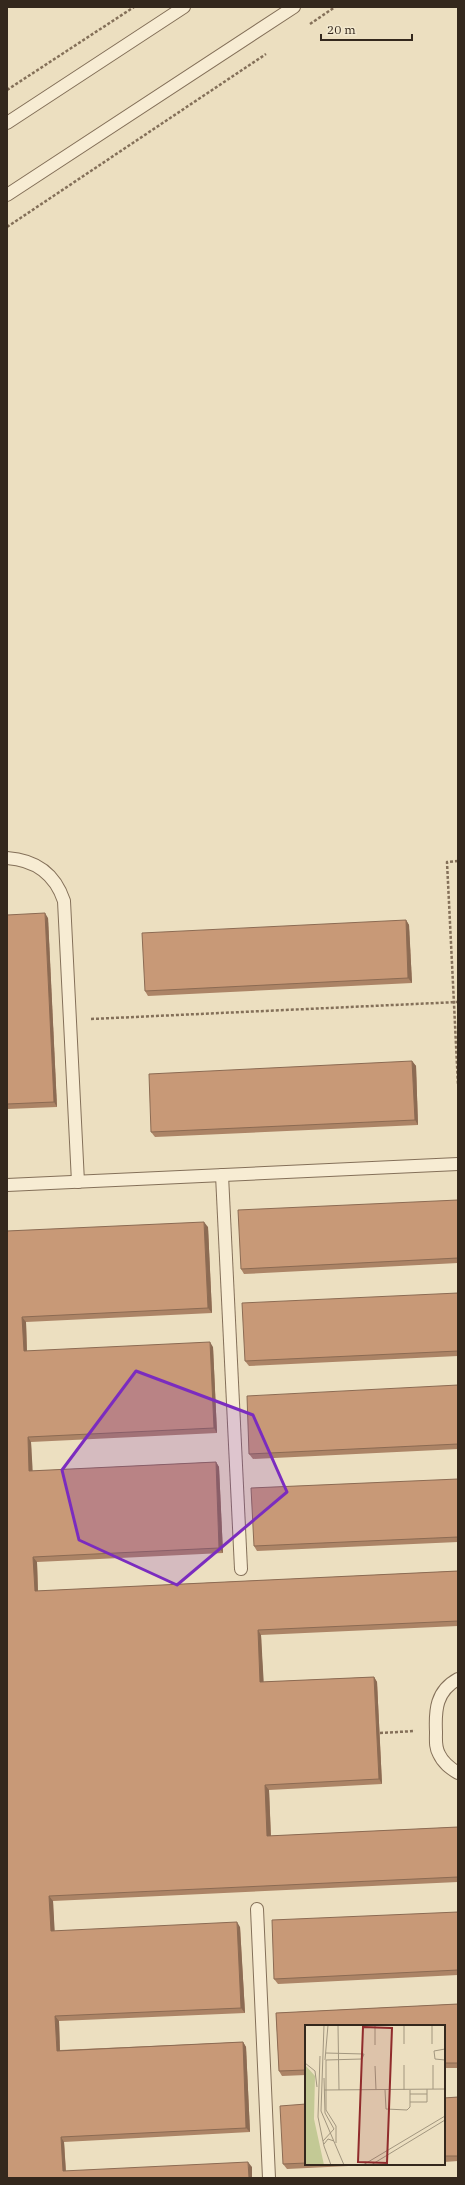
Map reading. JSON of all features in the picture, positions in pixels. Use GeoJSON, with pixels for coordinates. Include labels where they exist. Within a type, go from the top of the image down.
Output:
{"type":"FeatureCollection","features":[{"type":"Feature","properties":{"kind":"lane"},"geometry":{"type":"LineString","coordinates":[[7,123],[184,7]]}},
{"type":"Feature","properties":{"kind":"lane"},"geometry":{"type":"LineString","coordinates":[[7,194],[294,7]]}},
{"type":"Feature","properties":{"kind":"lane"},"geometry":{"type":"LineString","coordinates":[[7,858],[27,861],[39,867],[50,876],[61,892],[65,910],[78,1182]]}},
{"type":"Feature","properties":{"kind":"lane"},"geometry":{"type":"LineString","coordinates":[[7,1185],[458,1164]]}},
{"type":"Feature","properties":{"kind":"lane"},"geometry":{"type":"LineString","coordinates":[[222,1175],[241,1570]]}},
{"type":"Feature","properties":{"kind":"lane"},"geometry":{"type":"LineString","coordinates":[[458,1680],[444,1690],[436,1705],[436,1748],[439,1755],[448,1767],[458,1773]]}},
{"type":"Feature","properties":{"kind":"lane"},"geometry":{"type":"LineString","coordinates":[[257,1909],[269,2178]]}},
{"type":"Feature","properties":{"kind":"path"},"geometry":{"type":"LineString","coordinates":[[7,90],[134,7]]}},
{"type":"Feature","properties":{"kind":"path"},"geometry":{"type":"LineString","coordinates":[[309,25],[335,7]]}},
{"type":"Feature","properties":{"kind":"path"},"geometry":{"type":"LineString","coordinates":[[7,227],[269,52]]}},
{"type":"Feature","properties":{"kind":"path"},"geometry":{"type":"LineString","coordinates":[[458,861],[448,862],[458,1085]]}},
{"type":"Feature","properties":{"kind":"path"},"geometry":{"type":"LineString","coordinates":[[70,1020],[458,1002]]}},
{"type":"Feature","properties":{"kind":"path"},"geometry":{"type":"LineString","coordinates":[[380,1733],[436,1730]]}},
{"type":"Feature","properties":{"kind":"highlighted area"},"geometry":{"type":"Polygon","coordinates":[[[136,1371],[253,1415],[287,1492],[177,1585],[79,1540],[62,1470],[136,1371]]]}},
{"type":"Feature","properties":{"kind":"building"},"geometry":{"type":"Polygon","coordinates":[[[45,913],[54,1102],[7,1104],[7,915],[45,913]]]}},
{"type":"Feature","properties":{"kind":"building"},"geometry":{"type":"Polygon","coordinates":[[[406,920],[408,978],[145,991],[142,933],[406,920]]]}},
{"type":"Feature","properties":{"kind":"building"},"geometry":{"type":"Polygon","coordinates":[[[412,1061],[415,1120],[151,1132],[149,1074],[412,1061]]]}},
{"type":"Feature","properties":{"kind":"building"},"geometry":{"type":"Polygon","coordinates":[[[458,1200],[458,1258],[241,1269],[238,1210],[458,1200]]]}},
{"type":"Feature","properties":{"kind":"building"},"geometry":{"type":"Polygon","coordinates":[[[204,1222],[208,1308],[22,1317],[24,1351],[210,1342],[214,1428],[28,1437],[29,1471],[216,1462],[219,1548],[33,1557],[35,1591],[458,1571],[458,1621],[258,1630],[260,1682],[374,1677],[379,1779],[265,1785],[267,1836],[458,1827],[458,1877],[49,1896],[51,1931],[237,1922],[241,2008],[55,2016],[57,2051],[243,2042],[246,2128],[61,2137],[63,2171],[248,2162],[249,2178],[7,2178],[7,1231],[204,1222]]]}},
{"type":"Feature","properties":{"kind":"building"},"geometry":{"type":"Polygon","coordinates":[[[458,1293],[458,1351],[245,1361],[242,1303],[458,1293]]]}},
{"type":"Feature","properties":{"kind":"building"},"geometry":{"type":"Polygon","coordinates":[[[458,1385],[458,1444],[249,1454],[247,1396],[458,1385]]]}},
{"type":"Feature","properties":{"kind":"building"},"geometry":{"type":"Polygon","coordinates":[[[458,1479],[458,1537],[254,1546],[251,1488],[458,1479]]]}},
{"type":"Feature","properties":{"kind":"building"},"geometry":{"type":"Polygon","coordinates":[[[458,1912],[458,1970],[274,1979],[272,1920],[458,1912]]]}},
{"type":"Feature","properties":{"kind":"building"},"geometry":{"type":"Polygon","coordinates":[[[458,2004],[458,2063],[445,2063],[445,2025],[305,2025],[305,2070],[279,2071],[276,2013],[458,2004]]]}},
{"type":"Feature","properties":{"kind":"building"},"geometry":{"type":"Polygon","coordinates":[[[458,2097],[458,2156],[445,2156],[445,2098],[458,2097]]]}},
{"type":"Feature","properties":{"kind":"building"},"geometry":{"type":"Polygon","coordinates":[[[305,2104],[305,2163],[283,2164],[280,2106],[305,2104]]]}}]}
